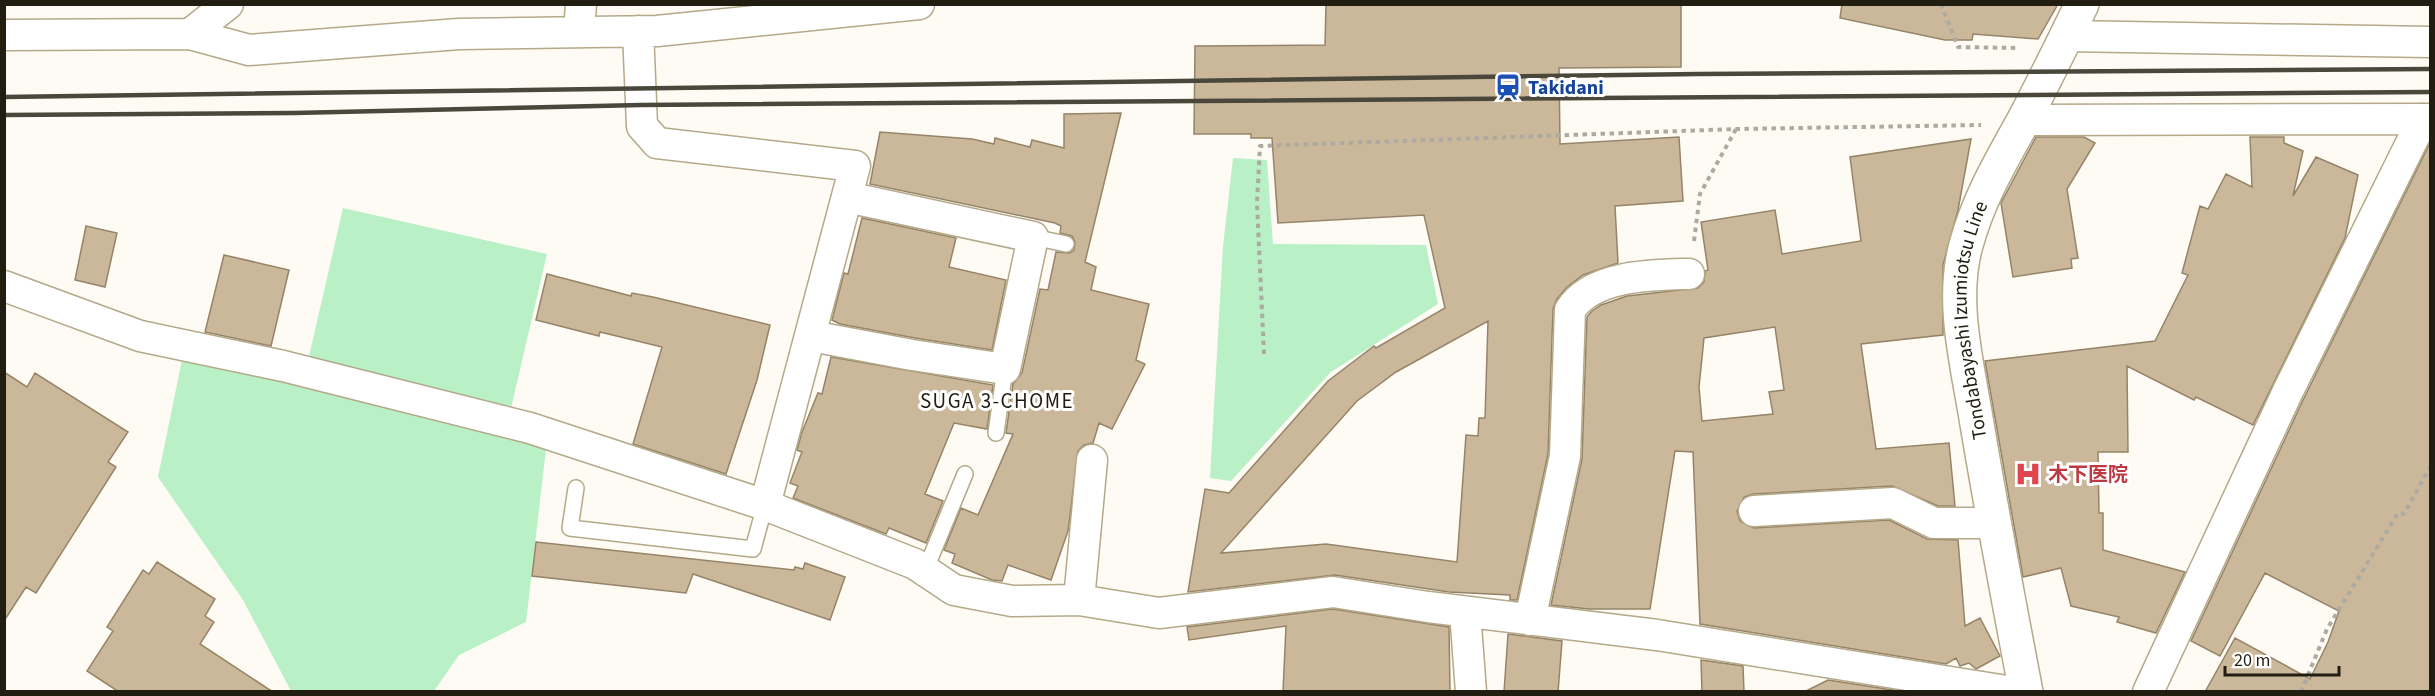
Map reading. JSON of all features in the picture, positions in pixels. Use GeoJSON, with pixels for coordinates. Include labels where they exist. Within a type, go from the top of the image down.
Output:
{"type":"FeatureCollection","features":[{"type":"Feature","properties":{"kind":"main road","name":"Tondabayashi Izumiotsu Line"},"geometry":{"type":"LineString","coordinates":[[2026,692],[1967,364],[1960,304],[1961,273],[1966,246],[1979,205],[1996,167],[2024,120],[2082,4]]}},
{"type":"Feature","properties":{"kind":"street"},"geometry":{"type":"LineString","coordinates":[[190,34],[228,4]]}},
{"type":"Feature","properties":{"kind":"street"},"geometry":{"type":"LineString","coordinates":[[4,35],[190,34],[249,50],[459,34],[580,18],[638,32],[900,5]]}},
{"type":"Feature","properties":{"kind":"street"},"geometry":{"type":"LineString","coordinates":[[638,32],[642,126],[657,143],[855,166],[812,336],[765,505]]}},
{"type":"Feature","properties":{"kind":"street"},"geometry":{"type":"LineString","coordinates":[[2063,43],[2430,42]]}},
{"type":"Feature","properties":{"kind":"street"},"geometry":{"type":"LineString","coordinates":[[2024,120],[2427,118],[2288,391],[2148,692]]}},
{"type":"Feature","properties":{"kind":"street"},"geometry":{"type":"LineString","coordinates":[[812,336],[912,355],[1005,369],[1033,237],[847,197]]}},
{"type":"Feature","properties":{"kind":"street"},"geometry":{"type":"LineString","coordinates":[[1530,620],[1565,456],[1570,310],[1578,298],[1597,287],[1647,275],[1689,274]]}},
{"type":"Feature","properties":{"kind":"street"},"geometry":{"type":"LineString","coordinates":[[4,286],[140,336],[283,366],[530,428],[765,505],[915,564],[954,590],[1012,601],[1079,600],[1159,613],[1333,592],[1465,612],[1657,635],[2013,692]]}},
{"type":"Feature","properties":{"kind":"street"},"geometry":{"type":"LineString","coordinates":[[1079,600],[1092,460]]}},
{"type":"Feature","properties":{"kind":"street"},"geometry":{"type":"LineString","coordinates":[[1754,512],[1893,502],[1934,524],[1994,523]]}},
{"type":"Feature","properties":{"kind":"street"},"geometry":{"type":"LineString","coordinates":[[1465,612],[1471,692]]}},
{"type":"Feature","properties":{"kind":"lane"},"geometry":{"type":"LineString","coordinates":[[1033,237],[1065,243]]}},
{"type":"Feature","properties":{"kind":"lane"},"geometry":{"type":"LineString","coordinates":[[996,433],[1005,369]]}},
{"type":"Feature","properties":{"kind":"lane"},"geometry":{"type":"LineString","coordinates":[[925,571],[965,474]]}},
{"type":"Feature","properties":{"kind":"lane"},"geometry":{"type":"LineString","coordinates":[[576,488],[570,528],[753,549],[765,505]]}},
{"type":"Feature","properties":{"kind":"path"},"geometry":{"type":"LineString","coordinates":[[1941,4],[1958,47],[2063,43]]}},
{"type":"Feature","properties":{"kind":"path"},"geometry":{"type":"LineString","coordinates":[[1264,354],[1257,203],[1260,146],[1737,129],[1974,126],[2024,120]]}},
{"type":"Feature","properties":{"kind":"path"},"geometry":{"type":"LineString","coordinates":[[1689,274],[1700,194],[1737,129]]}},
{"type":"Feature","properties":{"kind":"path"},"geometry":{"type":"LineString","coordinates":[[2301,692],[2327,629],[2398,513],[2404,514],[2430,467]]}},
{"type":"Feature","properties":{"kind":"green space"},"geometry":{"type":"Polygon","coordinates":[[[1233,158],[1267,160],[1273,244],[1426,245],[1438,304],[1331,372],[1231,481],[1210,478],[1223,246],[1233,158]]]}},
{"type":"Feature","properties":{"kind":"green space"},"geometry":{"type":"Polygon","coordinates":[[[343,208],[547,254],[511,408],[308,361],[343,208]]]}},
{"type":"Feature","properties":{"kind":"green space"},"geometry":{"type":"Polygon","coordinates":[[[183,355],[547,440],[526,622],[459,655],[434,691],[291,691],[243,600],[158,477],[183,355]]]}},
{"type":"Feature","properties":{"kind":"building"},"geometry":{"type":"Polygon","coordinates":[[[1326,4],[1681,4],[1681,67],[1559,68],[1560,144],[1679,137],[1683,201],[1615,206],[1618,263],[1583,275],[1567,287],[1557,299],[1553,309],[1548,454],[1517,600],[1510,600],[1510,595],[1449,592],[1335,575],[1188,592],[1205,489],[1229,493],[1328,381],[1374,346],[1376,348],[1445,308],[1424,215],[1278,223],[1272,138],[1251,138],[1251,134],[1194,134],[1195,46],[1325,45],[1326,4]],[[1488,321],[1396,372],[1357,401],[1221,553],[1326,544],[1457,562],[1466,435],[1478,436],[1479,418],[1485,418],[1488,321]]]}},
{"type":"Feature","properties":{"kind":"building"},"geometry":{"type":"Polygon","coordinates":[[[1842,4],[2058,4],[2038,39],[1973,34],[1972,40],[1945,40],[1840,18],[1842,4]]]}},
{"type":"Feature","properties":{"kind":"building"},"geometry":{"type":"Polygon","coordinates":[[[1121,113],[1085,262],[1096,267],[1091,290],[1149,304],[1136,360],[1145,364],[1112,429],[1099,423],[1093,443],[1084,445],[1078,451],[1068,531],[1051,580],[1008,565],[1002,581],[992,580],[952,563],[955,554],[944,550],[961,508],[978,515],[1013,434],[1006,433],[1013,384],[1022,373],[1040,289],[1048,290],[1056,252],[1070,253],[1074,250],[1075,242],[1072,236],[1060,233],[1061,226],[1055,223],[870,184],[880,132],[972,139],[994,144],[995,138],[1030,147],[1032,140],[1064,148],[1064,114],[1121,113]]]}},
{"type":"Feature","properties":{"kind":"building"},"geometry":{"type":"Polygon","coordinates":[[[2036,137],[2084,137],[2095,143],[2067,189],[2078,258],[2071,259],[2072,268],[2013,277],[2001,203],[2036,137]]]}},
{"type":"Feature","properties":{"kind":"building"},"geometry":{"type":"Polygon","coordinates":[[[2250,137],[2284,137],[2284,143],[2303,151],[2293,196],[2316,157],[2358,175],[2345,238],[2253,425],[2196,397],[2194,400],[2127,366],[2128,452],[2098,452],[2099,513],[2103,513],[2103,550],[2185,572],[2156,633],[2117,622],[2119,617],[2071,606],[2061,568],[2023,577],[1985,361],[2155,341],[2188,275],[2182,273],[2200,206],[2208,209],[2226,174],[2252,187],[2250,137]]]}},
{"type":"Feature","properties":{"kind":"building"},"geometry":{"type":"Polygon","coordinates":[[[1971,139],[1958,210],[1943,265],[1943,335],[1861,344],[1876,449],[1949,443],[1955,506],[1938,506],[1892,486],[1753,494],[1744,497],[1737,511],[1740,521],[1754,528],[1889,520],[1927,539],[1958,540],[1965,626],[1980,618],[2000,656],[1976,669],[1969,663],[1960,666],[1956,658],[1946,664],[1700,624],[1693,452],[1675,451],[1650,609],[1589,609],[1551,605],[1582,459],[1587,317],[1601,305],[1627,296],[1698,288],[1704,282],[1705,271],[1708,270],[1701,222],[1775,210],[1782,254],[1861,241],[1850,157],[1971,139]],[[1775,327],[1704,338],[1699,387],[1702,421],[1773,414],[1769,392],[1784,390],[1775,327]]]}},
{"type":"Feature","properties":{"kind":"building"},"geometry":{"type":"Polygon","coordinates":[[[2430,143],[2430,692],[2205,692],[2235,638],[2310,679],[2328,642],[2339,611],[2265,573],[2220,656],[2191,641],[2304,398],[2430,143]]]}},
{"type":"Feature","properties":{"kind":"building"},"geometry":{"type":"Polygon","coordinates":[[[862,218],[956,238],[949,267],[1006,280],[992,350],[840,324],[832,320],[844,273],[848,274],[862,218]]]}},
{"type":"Feature","properties":{"kind":"building"},"geometry":{"type":"Polygon","coordinates":[[[86,226],[117,233],[105,287],[75,280],[86,226]]]}},
{"type":"Feature","properties":{"kind":"building"},"geometry":{"type":"Polygon","coordinates":[[[224,255],[289,270],[271,346],[205,332],[224,255]]]}},
{"type":"Feature","properties":{"kind":"building"},"geometry":{"type":"Polygon","coordinates":[[[547,274],[631,296],[632,293],[653,297],[770,325],[757,380],[726,474],[633,444],[662,347],[600,332],[599,336],[536,320],[547,274]]]}},
{"type":"Feature","properties":{"kind":"building"},"geometry":{"type":"Polygon","coordinates":[[[831,357],[993,385],[987,429],[954,423],[925,494],[943,501],[926,543],[889,528],[886,534],[793,498],[798,486],[790,483],[802,452],[797,450],[818,393],[822,394],[831,357]]]}},
{"type":"Feature","properties":{"kind":"building"},"geometry":{"type":"Polygon","coordinates":[[[4,372],[27,387],[35,373],[128,432],[108,462],[116,467],[36,593],[26,587],[4,621],[4,372]]]}},
{"type":"Feature","properties":{"kind":"building"},"geometry":{"type":"Polygon","coordinates":[[[536,542],[794,570],[795,567],[803,569],[805,563],[845,577],[830,620],[693,574],[686,593],[532,576],[536,542]]]}},
{"type":"Feature","properties":{"kind":"building"},"geometry":{"type":"Polygon","coordinates":[[[157,562],[215,599],[205,616],[214,622],[200,644],[273,692],[119,692],[87,671],[113,631],[107,627],[143,570],[149,574],[157,562]]]}},
{"type":"Feature","properties":{"kind":"building"},"geometry":{"type":"Polygon","coordinates":[[[1333,609],[1449,627],[1450,692],[1283,692],[1286,626],[1189,640],[1187,627],[1333,609]]]}},
{"type":"Feature","properties":{"kind":"building"},"geometry":{"type":"Polygon","coordinates":[[[1508,634],[1562,641],[1558,692],[1504,692],[1508,634]]]}},
{"type":"Feature","properties":{"kind":"building"},"geometry":{"type":"Polygon","coordinates":[[[1701,660],[1743,666],[1744,692],[1702,692],[1701,660]]]}},
{"type":"Feature","properties":{"kind":"building"},"geometry":{"type":"Polygon","coordinates":[[[1828,680],[1899,691],[1804,692],[1828,680]]]}},
{"type":"Feature","properties":{"kind":"railway"},"geometry":{"type":"LineString","coordinates":[[4,97],[1699,74],[2430,69]]}},
{"type":"Feature","properties":{"kind":"railway"},"geometry":{"type":"LineString","coordinates":[[4,115],[294,113],[641,105],[2430,92]]}},
{"type":"Feature","properties":{"kind":"place","name":"Takidani"},"geometry":{"type":"Point","coordinates":[1508,87]}},
{"type":"Feature","properties":{"kind":"place","name":"木下医院"},"geometry":{"type":"Point","coordinates":[2028,474]}},
{"type":"Feature","properties":{"kind":"district","name":"SUGA 3-CHOME"},"geometry":{"type":"Point","coordinates":[997,401]}}]}
